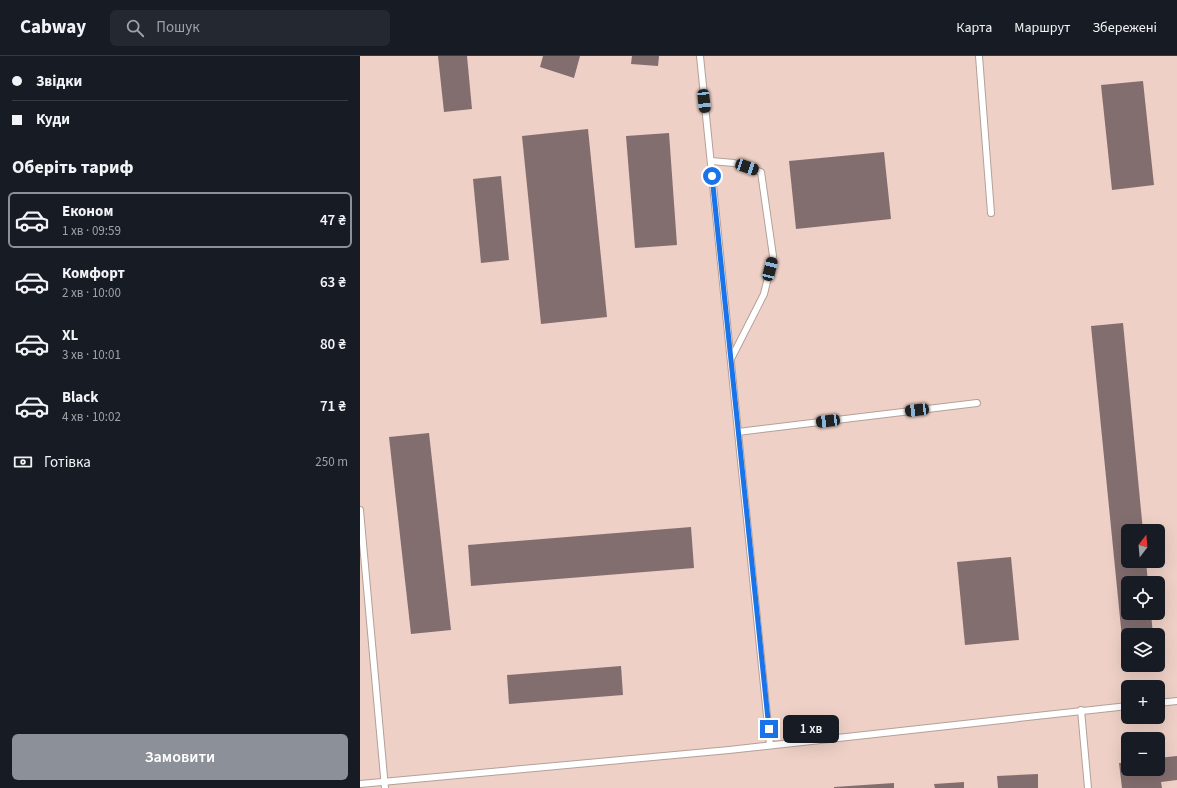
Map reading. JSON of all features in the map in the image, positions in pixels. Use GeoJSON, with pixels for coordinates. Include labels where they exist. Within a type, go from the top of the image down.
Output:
{"type":"FeatureCollection","features":[{"type":"Feature","properties":{"kind":"lane"},"geometry":{"type":"LineString","coordinates":[[700,56],[770,745]]}},
{"type":"Feature","properties":{"kind":"lane"},"geometry":{"type":"LineString","coordinates":[[980,56],[991,213]]}},
{"type":"Feature","properties":{"kind":"lane"},"geometry":{"type":"LineString","coordinates":[[711,161],[734,163],[761,172],[773,256],[764,294],[731,359]]}},
{"type":"Feature","properties":{"kind":"lane"},"geometry":{"type":"LineString","coordinates":[[738,432],[977,403]]}},
{"type":"Feature","properties":{"kind":"lane"},"geometry":{"type":"LineString","coordinates":[[360,510],[384,785]]}},
{"type":"Feature","properties":{"kind":"lane"},"geometry":{"type":"LineString","coordinates":[[1165,702],[1177,701]]}},
{"type":"Feature","properties":{"kind":"lane"},"geometry":{"type":"LineString","coordinates":[[360,784],[384,785],[1121,707]]}},
{"type":"Feature","properties":{"kind":"lane"},"geometry":{"type":"LineString","coordinates":[[1080,710],[1088,788]]}},
{"type":"Feature","properties":{"kind":"shaded area"},"geometry":{"type":"Polygon","coordinates":[[[360,56],[1177,56],[1177,788],[360,788],[360,56]]]}},
{"type":"Feature","properties":{"kind":"building"},"geometry":{"type":"Polygon","coordinates":[[[438,56],[467,56],[472,109],[444,112],[438,56]]]}},
{"type":"Feature","properties":{"kind":"building"},"geometry":{"type":"Polygon","coordinates":[[[543,56],[580,56],[574,78],[540,67],[543,56]]]}},
{"type":"Feature","properties":{"kind":"building"},"geometry":{"type":"Polygon","coordinates":[[[632,56],[659,56],[658,66],[631,64],[632,56]]]}},
{"type":"Feature","properties":{"kind":"building"},"geometry":{"type":"Polygon","coordinates":[[[1143,81],[1154,185],[1112,190],[1101,85],[1143,81]]]}},
{"type":"Feature","properties":{"kind":"building"},"geometry":{"type":"Polygon","coordinates":[[[588,129],[607,317],[541,324],[522,136],[588,129]]]}},
{"type":"Feature","properties":{"kind":"building"},"geometry":{"type":"Polygon","coordinates":[[[669,133],[677,245],[635,248],[626,136],[669,133]]]}},
{"type":"Feature","properties":{"kind":"building"},"geometry":{"type":"Polygon","coordinates":[[[884,152],[891,219],[796,229],[789,161],[884,152]]]}},
{"type":"Feature","properties":{"kind":"building"},"geometry":{"type":"Polygon","coordinates":[[[501,176],[509,260],[481,263],[473,179],[501,176]]]}},
{"type":"Feature","properties":{"kind":"building"},"geometry":{"type":"Polygon","coordinates":[[[1123,323],[1142,524],[1121,524],[1121,568],[1147,568],[1147,576],[1121,576],[1121,620],[1152,620],[1152,628],[1121,628],[1091,326],[1123,323]]]}},
{"type":"Feature","properties":{"kind":"building"},"geometry":{"type":"Polygon","coordinates":[[[429,433],[451,630],[411,634],[389,437],[429,433]]]}},
{"type":"Feature","properties":{"kind":"building"},"geometry":{"type":"Polygon","coordinates":[[[691,527],[694,568],[471,586],[468,545],[691,527]]]}},
{"type":"Feature","properties":{"kind":"building"},"geometry":{"type":"Polygon","coordinates":[[[1011,557],[1019,640],[965,645],[957,562],[1011,557]]]}},
{"type":"Feature","properties":{"kind":"building"},"geometry":{"type":"Polygon","coordinates":[[[621,666],[623,695],[509,704],[507,675],[621,666]]]}},
{"type":"Feature","properties":{"kind":"building"},"geometry":{"type":"Polygon","coordinates":[[[1177,756],[1177,780],[1161,782],[1162,788],[1122,788],[1119,763],[1121,763],[1121,776],[1165,776],[1165,757],[1177,756]]]}},
{"type":"Feature","properties":{"kind":"building"},"geometry":{"type":"Polygon","coordinates":[[[1038,774],[1038,788],[998,788],[997,776],[1038,774]]]}},
{"type":"Feature","properties":{"kind":"building"},"geometry":{"type":"Polygon","coordinates":[[[964,782],[964,788],[935,788],[934,784],[964,782]]]}},
{"type":"Feature","properties":{"kind":"building"},"geometry":{"type":"Polygon","coordinates":[[[894,783],[894,788],[834,788],[834,787],[894,783]]]}},
{"type":"Feature","properties":{"kind":"route"},"geometry":{"type":"LineString","coordinates":[[712,176],[769,729]]}}]}
